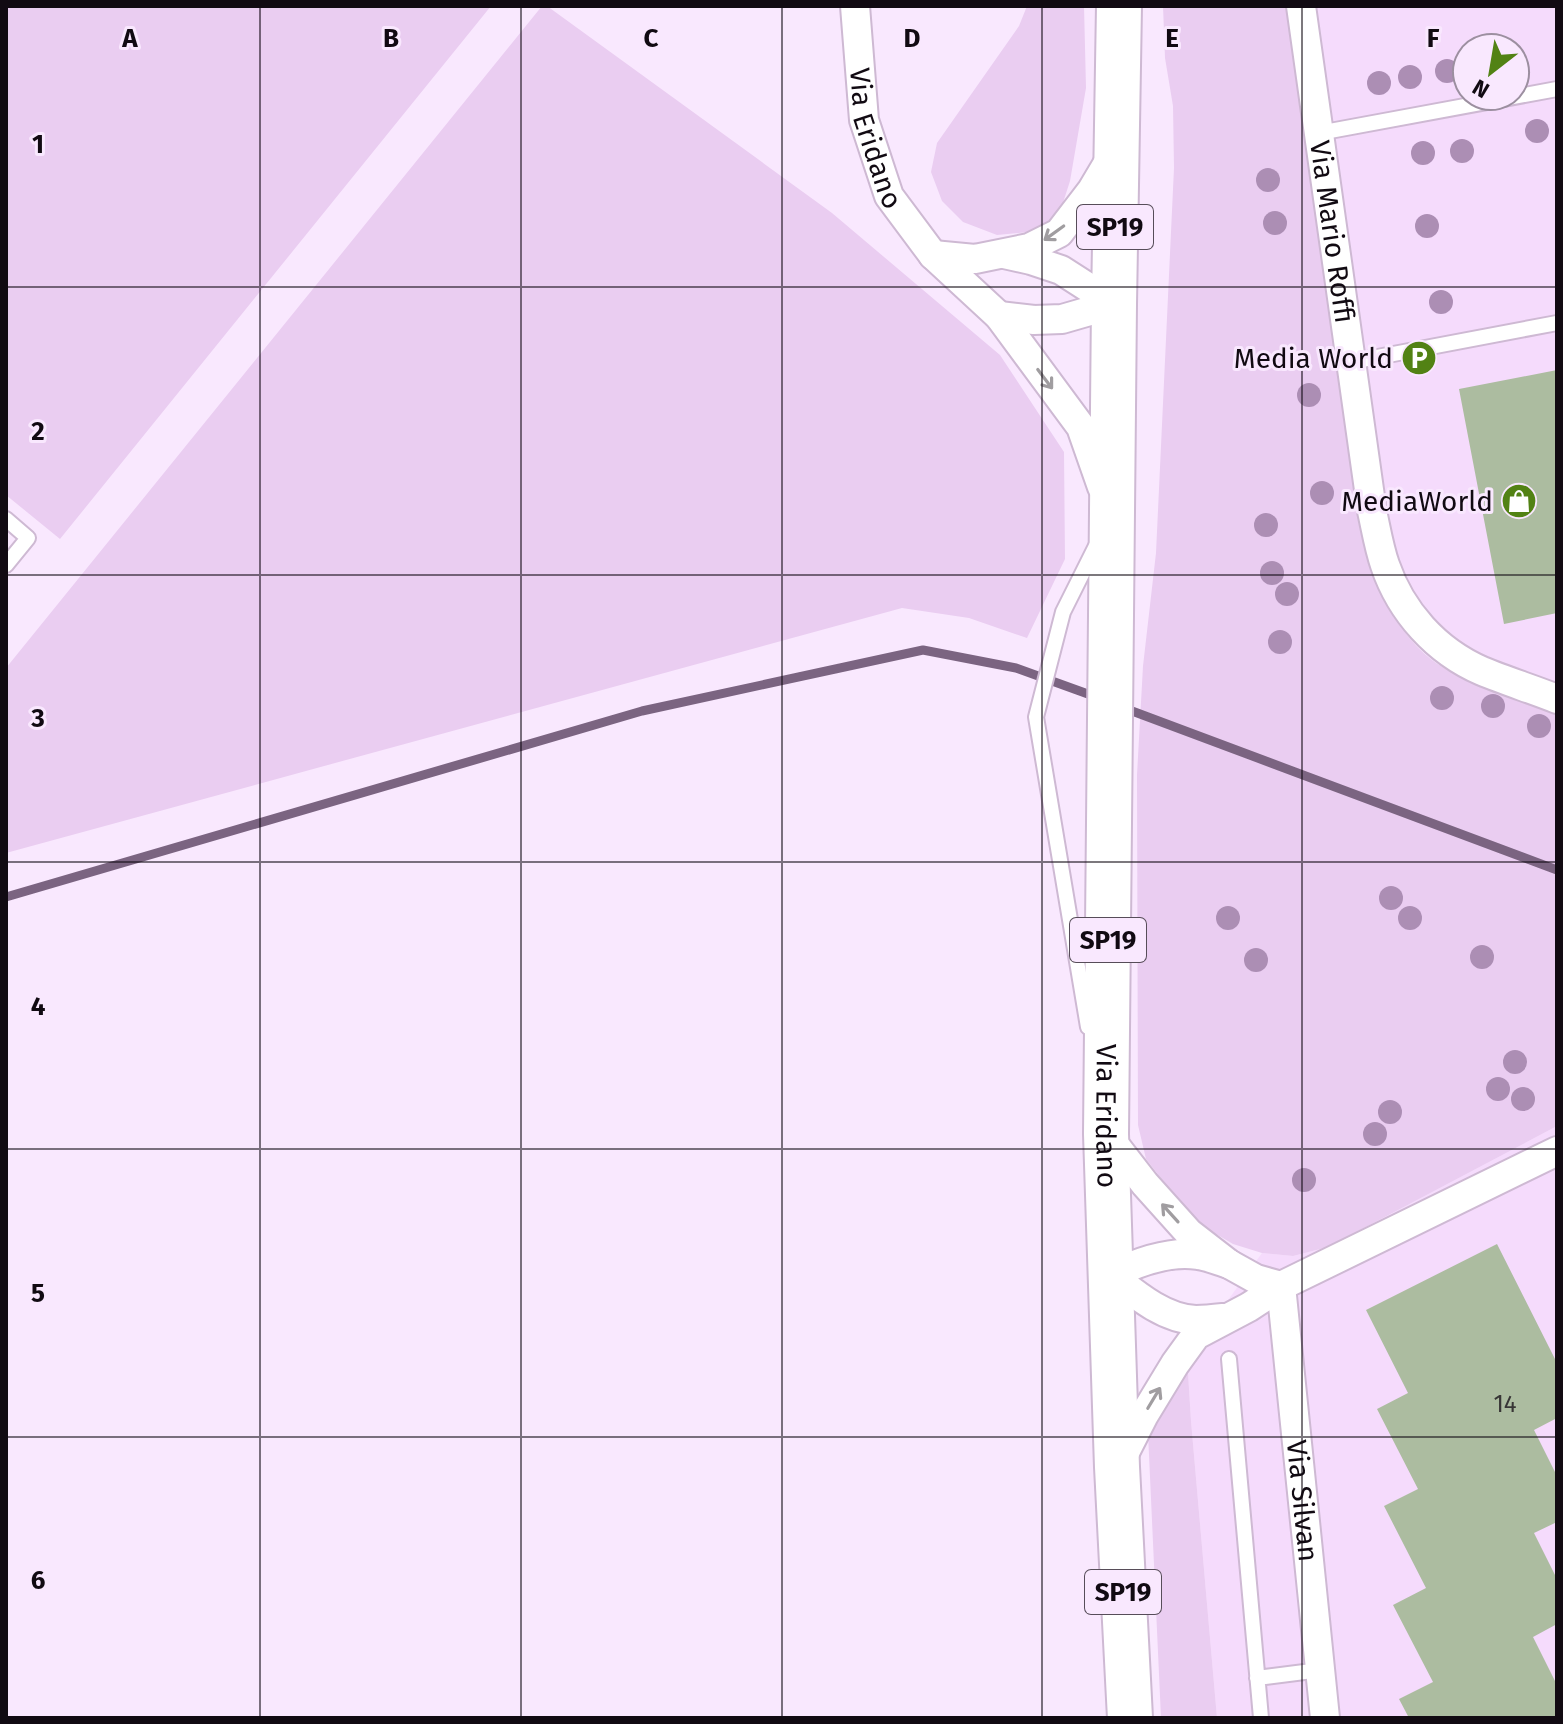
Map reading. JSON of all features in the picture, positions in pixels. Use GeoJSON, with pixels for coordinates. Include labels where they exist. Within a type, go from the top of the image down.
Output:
{"type":"FeatureCollection","features":[{"type":"Feature","properties":{"kind":"main road","name":"Via Eridano"},"geometry":{"type":"LineString","coordinates":[[1119,6],[1106,1134],[1117,1467],[1130,1718]]}},
{"type":"Feature","properties":{"kind":"street","name":"Via Eridano"},"geometry":{"type":"LineString","coordinates":[[855,6],[864,120],[889,196],[933,255],[999,316],[1081,427],[1112,514]]}},
{"type":"Feature","properties":{"kind":"street","name":"Via Mario Roffi"},"geometry":{"type":"LineString","coordinates":[[1301,6],[1372,511],[1385,565],[1408,611],[1430,637],[1462,661],[1557,699]]}},
{"type":"Feature","properties":{"kind":"street"},"geometry":{"type":"LineString","coordinates":[[933,255],[975,259],[1029,248],[1059,233],[1092,190],[1117,149]]}},
{"type":"Feature","properties":{"kind":"street"},"geometry":{"type":"LineString","coordinates":[[1003,254],[1061,270],[1114,304]]}},
{"type":"Feature","properties":{"kind":"street"},"geometry":{"type":"LineString","coordinates":[[999,316],[1062,319],[1114,304]]}},
{"type":"Feature","properties":{"kind":"street"},"geometry":{"type":"LineString","coordinates":[[1106,1134],[1189,1233],[1229,1264],[1256,1279],[1281,1286]]}},
{"type":"Feature","properties":{"kind":"street"},"geometry":{"type":"LineString","coordinates":[[1117,1467],[1144,1415],[1196,1335],[1281,1286],[1557,1151]]}},
{"type":"Feature","properties":{"kind":"street"},"geometry":{"type":"LineString","coordinates":[[1228,1318],[1194,1320],[1164,1312],[1111,1275],[1128,1267],[1174,1255],[1197,1254],[1229,1264]]}},
{"type":"Feature","properties":{"kind":"street","name":"Via Silvan"},"geometry":{"type":"LineString","coordinates":[[1281,1286],[1325,1718]]}},
{"type":"Feature","properties":{"kind":"lane"},"geometry":{"type":"LineString","coordinates":[[1319,133],[1557,89]]}},
{"type":"Feature","properties":{"kind":"lane"},"geometry":{"type":"LineString","coordinates":[[1351,362],[1557,323]]}},
{"type":"Feature","properties":{"kind":"lane"},"geometry":{"type":"LineString","coordinates":[[1091,1041],[1036,717],[1063,612],[1112,514]]}},
{"type":"Feature","properties":{"kind":"lane"},"geometry":{"type":"LineString","coordinates":[[6,519],[28,538],[6,565]]}},
{"type":"Feature","properties":{"kind":"lane"},"geometry":{"type":"LineString","coordinates":[[1093,1057],[1106,1134]]}},
{"type":"Feature","properties":{"kind":"lane"},"geometry":{"type":"LineString","coordinates":[[1229,1359],[1261,1718]]}},
{"type":"Feature","properties":{"kind":"lane"},"geometry":{"type":"LineString","coordinates":[[1257,1678],[1320,1670]]}},
{"type":"Feature","properties":{"kind":"shaded area"},"geometry":{"type":"Polygon","coordinates":[[[6,6],[491,6],[60,539],[6,495],[6,6]]]}},
{"type":"Feature","properties":{"kind":"shaded area"},"geometry":{"type":"Polygon","coordinates":[[[542,6],[547,6],[832,213],[1000,355],[1064,452],[1065,559],[1027,638],[969,618],[902,608],[6,853],[6,668],[542,6]]]}},
{"type":"Feature","properties":{"kind":"shaded area"},"geometry":{"type":"Polygon","coordinates":[[[1027,6],[1084,6],[1086,88],[1070,181],[1061,209],[1038,231],[997,235],[963,222],[942,201],[931,172],[937,143],[1019,26],[1027,6]]]}},
{"type":"Feature","properties":{"kind":"shaded area"},"geometry":{"type":"Polygon","coordinates":[[[1163,6],[1287,6],[1354,489],[1379,582],[1400,625],[1414,644],[1432,660],[1475,683],[1557,713],[1557,1126],[1328,1247],[1293,1256],[1262,1253],[1233,1244],[1194,1221],[1146,1159],[1138,1125],[1137,775],[1143,666],[1156,553],[1174,168],[1173,106],[1165,58],[1163,6]]]}},
{"type":"Feature","properties":{"kind":"shaded area"},"geometry":{"type":"Polygon","coordinates":[[[1287,6],[1557,6],[1557,713],[1470,680],[1432,660],[1413,642],[1397,619],[1373,565],[1354,489],[1287,6]]]}},
{"type":"Feature","properties":{"kind":"shaded area"},"geometry":{"type":"Polygon","coordinates":[[[1557,1126],[1557,1718],[1217,1718],[1187,1357],[1262,1253],[1293,1256],[1328,1247],[1557,1126]]]}},
{"type":"Feature","properties":{"kind":"shaded area"},"geometry":{"type":"Polygon","coordinates":[[[1187,1357],[1217,1718],[1161,1718],[1148,1433],[1187,1357]]]}},
{"type":"Feature","properties":{"kind":"building","name":"MediaWorld"},"geometry":{"type":"Polygon","coordinates":[[[1557,370],[1557,613],[1504,624],[1459,389],[1557,370]]]}},
{"type":"Feature","properties":{"kind":"building"},"geometry":{"type":"Polygon","coordinates":[[[1497,1244],[1557,1363],[1557,1418],[1534,1430],[1557,1476],[1557,1522],[1534,1533],[1557,1579],[1557,1624],[1533,1637],[1557,1685],[1557,1718],[1409,1718],[1399,1699],[1433,1682],[1393,1605],[1426,1588],[1384,1506],[1418,1489],[1377,1409],[1408,1393],[1366,1310],[1497,1244]]]}},
{"type":"Feature","properties":{"kind":"waterway"},"geometry":{"type":"LineString","coordinates":[[6,897],[642,711],[923,650],[1016,668],[1099,698]]}},
{"type":"Feature","properties":{"kind":"waterway"},"geometry":{"type":"LineString","coordinates":[[1124,708],[1557,870]]}},
{"type":"Feature","properties":{"kind":"place","name":"Media World"},"geometry":{"type":"Point","coordinates":[1419,358]}},
{"type":"Feature","properties":{"kind":"place","name":"MediaWorld"},"geometry":{"type":"Point","coordinates":[1519,501]}}]}
